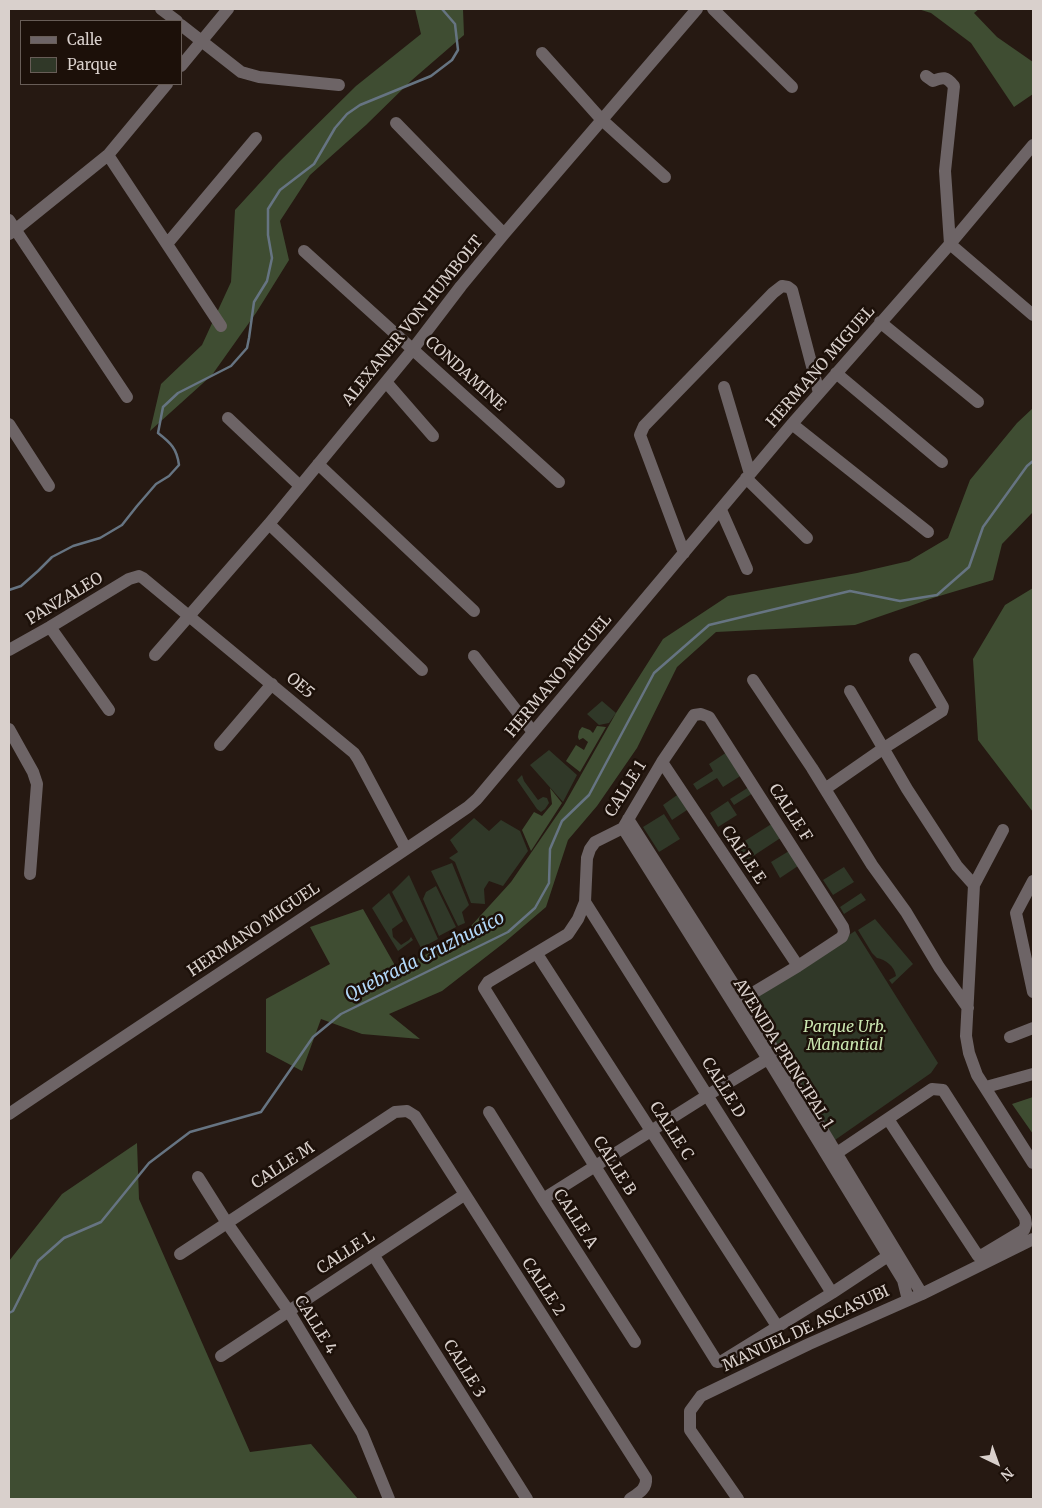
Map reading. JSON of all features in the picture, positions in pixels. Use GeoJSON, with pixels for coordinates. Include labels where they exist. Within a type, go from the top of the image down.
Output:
{"type":"FeatureCollection","features":[{"type":"Feature","properties":{"kind":"street"},"geometry":{"type":"LineString","coordinates":[[161,9],[175,20]]}},
{"type":"Feature","properties":{"kind":"street"},"geometry":{"type":"LineString","coordinates":[[182,65],[228,9]]}},
{"type":"Feature","properties":{"kind":"street","name":"ALEXANER VON HUMBOLT"},"geometry":{"type":"LineString","coordinates":[[155,655],[300,486],[413,349],[504,234],[697,9]]}},
{"type":"Feature","properties":{"kind":"street"},"geometry":{"type":"LineString","coordinates":[[713,9],[792,86]]}},
{"type":"Feature","properties":{"kind":"street"},"geometry":{"type":"LineString","coordinates":[[182,26],[241,72],[259,78],[339,85]]}},
{"type":"Feature","properties":{"kind":"street"},"geometry":{"type":"LineString","coordinates":[[542,53],[601,119],[665,177]]}},
{"type":"Feature","properties":{"kind":"street"},"geometry":{"type":"LineString","coordinates":[[926,76],[933,81],[943,78],[949,80],[954,86],[946,171],[950,244],[1033,316]]}},
{"type":"Feature","properties":{"kind":"street"},"geometry":{"type":"LineString","coordinates":[[127,397],[11,228],[108,155],[166,85]]}},
{"type":"Feature","properties":{"kind":"street"},"geometry":{"type":"LineString","coordinates":[[396,123],[504,234]]}},
{"type":"Feature","properties":{"kind":"street"},"geometry":{"type":"LineString","coordinates":[[167,244],[256,138]]}},
{"type":"Feature","properties":{"kind":"street","name":"HERMANO MIGUEL"},"geometry":{"type":"LineString","coordinates":[[9,1114],[473,803],[792,424],[950,244],[1033,145]]}},
{"type":"Feature","properties":{"kind":"street"},"geometry":{"type":"LineString","coordinates":[[108,155],[222,326]]}},
{"type":"Feature","properties":{"kind":"street","name":"CONDAMINE"},"geometry":{"type":"LineString","coordinates":[[304,251],[559,482]]}},
{"type":"Feature","properties":{"kind":"street"},"geometry":{"type":"LineString","coordinates":[[684,553],[640,435],[650,419],[782,286],[788,286],[792,290],[819,393]]}},
{"type":"Feature","properties":{"kind":"street"},"geometry":{"type":"LineString","coordinates":[[880,322],[978,402]]}},
{"type":"Feature","properties":{"kind":"street"},"geometry":{"type":"LineString","coordinates":[[836,373],[942,462]]}},
{"type":"Feature","properties":{"kind":"street"},"geometry":{"type":"LineString","coordinates":[[386,382],[433,436]]}},
{"type":"Feature","properties":{"kind":"street"},"geometry":{"type":"LineString","coordinates":[[724,387],[748,476],[807,538]]}},
{"type":"Feature","properties":{"kind":"street"},"geometry":{"type":"LineString","coordinates":[[228,418],[300,486]]}},
{"type":"Feature","properties":{"kind":"street"},"geometry":{"type":"LineString","coordinates":[[9,424],[50,486]]}},
{"type":"Feature","properties":{"kind":"street"},"geometry":{"type":"LineString","coordinates":[[792,424],[928,532]]}},
{"type":"Feature","properties":{"kind":"street"},"geometry":{"type":"LineString","coordinates":[[318,464],[474,611]]}},
{"type":"Feature","properties":{"kind":"street"},"geometry":{"type":"LineString","coordinates":[[721,510],[748,569]]}},
{"type":"Feature","properties":{"kind":"street"},"geometry":{"type":"LineString","coordinates":[[268,524],[422,670]]}},
{"type":"Feature","properties":{"kind":"street","name":"OE5"},"geometry":{"type":"LineString","coordinates":[[138,576],[144,578],[354,753],[406,849]]}},
{"type":"Feature","properties":{"kind":"street","name":"PANZALEO"},"geometry":{"type":"LineString","coordinates":[[9,650],[129,579],[138,576]]}},
{"type":"Feature","properties":{"kind":"street"},"geometry":{"type":"LineString","coordinates":[[50,627],[109,710]]}},
{"type":"Feature","properties":{"kind":"street"},"geometry":{"type":"LineString","coordinates":[[474,656],[533,732]]}},
{"type":"Feature","properties":{"kind":"street"},"geometry":{"type":"LineString","coordinates":[[825,789],[942,711],[943,707],[915,659]]}},
{"type":"Feature","properties":{"kind":"street"},"geometry":{"type":"LineString","coordinates":[[753,680],[825,789],[872,865],[906,912],[968,1008]]}},
{"type":"Feature","properties":{"kind":"street"},"geometry":{"type":"LineString","coordinates":[[220,745],[272,684]]}},
{"type":"Feature","properties":{"kind":"street"},"geometry":{"type":"LineString","coordinates":[[850,691],[907,789],[942,844],[957,866],[974,885]]}},
{"type":"Feature","properties":{"kind":"street","name":"CALLE 1"},"geometry":{"type":"LineString","coordinates":[[484,988],[488,982],[568,934],[578,919],[585,902],[587,858],[590,849],[595,842],[626,824],[662,762],[694,715],[701,714],[709,718]]}},
{"type":"Feature","properties":{"kind":"street","name":"CALLE F"},"geometry":{"type":"LineString","coordinates":[[709,718],[843,927],[842,937],[798,966]]}},
{"type":"Feature","properties":{"kind":"street"},"geometry":{"type":"LineString","coordinates":[[9,729],[33,772],[37,784],[30,874]]}},
{"type":"Feature","properties":{"kind":"street","name":"CALLE E"},"geometry":{"type":"LineString","coordinates":[[662,762],[798,966]]}},
{"type":"Feature","properties":{"kind":"street"},"geometry":{"type":"LineString","coordinates":[[543,1199],[772,1057],[743,999],[626,824]]}},
{"type":"Feature","properties":{"kind":"street","name":"AVENIDA PRINCIPAL 1"},"geometry":{"type":"LineString","coordinates":[[626,824],[834,1156],[903,1280],[908,1300]]}},
{"type":"Feature","properties":{"kind":"street"},"geometry":{"type":"LineString","coordinates":[[1003,830],[974,885],[966,1036],[969,1054],[977,1075],[1033,1163]]}},
{"type":"Feature","properties":{"kind":"street"},"geometry":{"type":"LineString","coordinates":[[1033,881],[1016,913],[1033,992]]}},
{"type":"Feature","properties":{"kind":"street","name":"CALLE D"},"geometry":{"type":"LineString","coordinates":[[585,902],[832,1293]]}},
{"type":"Feature","properties":{"kind":"street","name":"CALLE C"},"geometry":{"type":"LineString","coordinates":[[537,954],[777,1326]]}},
{"type":"Feature","properties":{"kind":"street"},"geometry":{"type":"LineString","coordinates":[[743,999],[798,966]]}},
{"type":"Feature","properties":{"kind":"street","name":"CALLE B"},"geometry":{"type":"LineString","coordinates":[[484,988],[717,1362],[722,1361],[777,1326]]}},
{"type":"Feature","properties":{"kind":"street"},"geometry":{"type":"LineString","coordinates":[[1010,1037],[1033,1028]]}},
{"type":"Feature","properties":{"kind":"street"},"geometry":{"type":"LineString","coordinates":[[986,1087],[1033,1074]]}},
{"type":"Feature","properties":{"kind":"street"},"geometry":{"type":"LineString","coordinates":[[888,1119],[978,1256],[1024,1230],[1025,1218],[942,1090],[932,1089],[888,1119],[834,1156],[922,1294]]}},
{"type":"Feature","properties":{"kind":"street","name":"CALLE 2"},"geometry":{"type":"LineString","coordinates":[[407,1111],[415,1116],[646,1478],[647,1484],[643,1490],[630,1499]]}},
{"type":"Feature","properties":{"kind":"street","name":"CALLE M"},"geometry":{"type":"LineString","coordinates":[[180,1254],[395,1112],[407,1111]]}},
{"type":"Feature","properties":{"kind":"street","name":"CALLE A"},"geometry":{"type":"LineString","coordinates":[[489,1112],[635,1342]]}},
{"type":"Feature","properties":{"kind":"street","name":"CALLE 4"},"geometry":{"type":"LineString","coordinates":[[198,1177],[227,1223],[288,1310],[362,1433],[389,1499]]}},
{"type":"Feature","properties":{"kind":"street","name":"CALLE L"},"geometry":{"type":"LineString","coordinates":[[221,1356],[288,1310],[374,1256],[464,1194]]}},
{"type":"Feature","properties":{"kind":"street","name":"MANUEL DE ASCASUBI"},"geometry":{"type":"LineString","coordinates":[[738,1499],[690,1430],[690,1411],[701,1396],[809,1344],[922,1294],[1033,1239]]}},
{"type":"Feature","properties":{"kind":"street","name":"CALLE 3"},"geometry":{"type":"LineString","coordinates":[[374,1256],[527,1499]]}},
{"type":"Feature","properties":{"kind":"street"},"geometry":{"type":"LineString","coordinates":[[777,1326],[888,1256]]}},
{"type":"Feature","properties":{"kind":"green space"},"geometry":{"type":"Polygon","coordinates":[[[415,9],[463,9],[464,35],[412,80],[366,125],[310,175],[280,221],[289,260],[256,313],[212,375],[150,431],[161,384],[202,345],[231,282],[235,210],[279,162],[356,86],[421,34],[415,9]]]}},
{"type":"Feature","properties":{"kind":"green space"},"geometry":{"type":"Polygon","coordinates":[[[918,9],[979,9],[974,13],[997,37],[1033,62],[1033,94],[1014,107],[971,43],[931,13],[918,9]]]}},
{"type":"Feature","properties":{"kind":"green space"},"geometry":{"type":"Polygon","coordinates":[[[1033,408],[1033,512],[1002,544],[993,580],[936,597],[855,625],[716,632],[677,667],[637,748],[597,806],[568,840],[546,907],[442,991],[389,1014],[420,1039],[362,1034],[321,1019],[302,1071],[266,1052],[266,999],[330,964],[310,927],[363,909],[397,969],[461,937],[511,882],[564,805],[616,713],[663,639],[728,596],[857,573],[909,561],[948,538],[970,480],[1017,423],[1033,408]]]}},
{"type":"Feature","properties":{"kind":"green space"},"geometry":{"type":"Polygon","coordinates":[[[1033,588],[1033,812],[978,740],[973,659],[1005,605],[1033,588]]]}},
{"type":"Feature","properties":{"kind":"green space"},"geometry":{"type":"Polygon","coordinates":[[[602,701],[616,713],[609,723],[599,725],[587,714],[602,701]]]}},
{"type":"Feature","properties":{"kind":"green space"},"geometry":{"type":"Polygon","coordinates":[[[597,726],[606,727],[580,772],[566,761],[576,745],[584,750],[588,742],[583,738],[579,740],[579,731],[582,727],[593,733],[597,726]]]}},
{"type":"Feature","properties":{"kind":"green space"},"geometry":{"type":"Polygon","coordinates":[[[549,750],[577,775],[563,802],[530,765],[549,750]]]}},
{"type":"Feature","properties":{"kind":"green space"},"geometry":{"type":"Polygon","coordinates":[[[727,752],[742,775],[723,787],[717,778],[697,790],[693,784],[713,771],[709,764],[727,752]]]}},
{"type":"Feature","properties":{"kind":"green space"},"geometry":{"type":"Polygon","coordinates":[[[522,775],[524,781],[538,800],[543,797],[547,798],[549,803],[541,812],[517,780],[522,775]]]}},
{"type":"Feature","properties":{"kind":"green space"},"geometry":{"type":"Polygon","coordinates":[[[749,787],[753,793],[734,805],[730,799],[749,787]]]}},
{"type":"Feature","properties":{"kind":"green space"},"geometry":{"type":"Polygon","coordinates":[[[550,788],[562,803],[531,851],[522,830],[534,812],[542,816],[552,804],[550,788]]]}},
{"type":"Feature","properties":{"kind":"green space"},"geometry":{"type":"Polygon","coordinates":[[[680,793],[690,808],[672,820],[663,805],[680,793]]]}},
{"type":"Feature","properties":{"kind":"green space"},"geometry":{"type":"Polygon","coordinates":[[[728,801],[737,815],[718,827],[710,813],[728,801]]]}},
{"type":"Feature","properties":{"kind":"green space"},"geometry":{"type":"Polygon","coordinates":[[[664,814],[680,839],[659,852],[643,827],[664,814]]]}},
{"type":"Feature","properties":{"kind":"green space"},"geometry":{"type":"Polygon","coordinates":[[[474,818],[489,831],[501,820],[520,831],[528,851],[503,886],[489,881],[484,889],[485,904],[471,903],[455,862],[449,858],[458,852],[450,840],[474,818]]]}},
{"type":"Feature","properties":{"kind":"green space"},"geometry":{"type":"Polygon","coordinates":[[[773,823],[782,837],[741,864],[732,849],[773,823]]]}},
{"type":"Feature","properties":{"kind":"green space"},"geometry":{"type":"Polygon","coordinates":[[[789,851],[798,866],[780,878],[771,862],[789,851]]]}},
{"type":"Feature","properties":{"kind":"green space"},"geometry":{"type":"Polygon","coordinates":[[[452,863],[469,905],[462,912],[465,923],[458,926],[431,871],[452,863]]]}},
{"type":"Feature","properties":{"kind":"green space"},"geometry":{"type":"Polygon","coordinates":[[[844,867],[854,882],[833,895],[823,880],[844,867]]]}},
{"type":"Feature","properties":{"kind":"green space"},"geometry":{"type":"Polygon","coordinates":[[[409,875],[438,939],[421,948],[392,892],[409,875]]]}},
{"type":"Feature","properties":{"kind":"green space"},"geometry":{"type":"Polygon","coordinates":[[[436,886],[456,927],[439,936],[423,899],[426,892],[436,886]]]}},
{"type":"Feature","properties":{"kind":"green space"},"geometry":{"type":"Polygon","coordinates":[[[389,893],[403,921],[392,929],[393,937],[401,945],[411,937],[413,940],[398,951],[372,908],[389,893]]]}},
{"type":"Feature","properties":{"kind":"green space"},"geometry":{"type":"Polygon","coordinates":[[[861,893],[866,900],[844,914],[840,907],[861,893]]]}},
{"type":"Feature","properties":{"kind":"green space"},"geometry":{"type":"Polygon","coordinates":[[[875,919],[913,964],[892,984],[889,980],[896,976],[894,970],[872,953],[858,930],[875,919]]]}},
{"type":"Feature","properties":{"kind":"green space","name":"Parque Urb. Manantial"},"geometry":{"type":"Polygon","coordinates":[[[855,931],[938,1063],[931,1073],[835,1140],[748,1002],[855,931]]]}},
{"type":"Feature","properties":{"kind":"green space"},"geometry":{"type":"Polygon","coordinates":[[[1033,1097],[1033,1134],[1012,1104],[1033,1097]]]}},
{"type":"Feature","properties":{"kind":"green space"},"geometry":{"type":"Polygon","coordinates":[[[137,1143],[139,1199],[250,1452],[311,1444],[358,1499],[9,1499],[9,1261],[62,1194],[137,1143]]]}},
{"type":"Feature","properties":{"kind":"waterway"},"geometry":{"type":"LineString","coordinates":[[9,590],[21,586],[52,557],[73,546],[100,538],[122,525],[156,484],[169,476],[179,465],[173,447],[158,433],[163,407],[178,393],[231,366],[247,348],[254,302],[267,281],[272,258],[268,235],[268,209],[280,190],[314,164],[335,128],[347,114],[360,105],[431,76],[452,60],[458,50],[455,24],[442,9]]}},
{"type":"Feature","properties":{"kind":"waterway","name":"Quebrada Cruzhuaico"},"geometry":{"type":"LineString","coordinates":[[9,1313],[13,1311],[38,1261],[64,1238],[101,1222],[149,1163],[190,1132],[261,1112],[313,1037],[341,1014],[508,932],[535,908],[549,883],[550,849],[562,821],[589,795],[654,673],[709,625],[850,591],[900,601],[937,595],[969,567],[983,527],[1027,466],[1033,461]]}}]}
